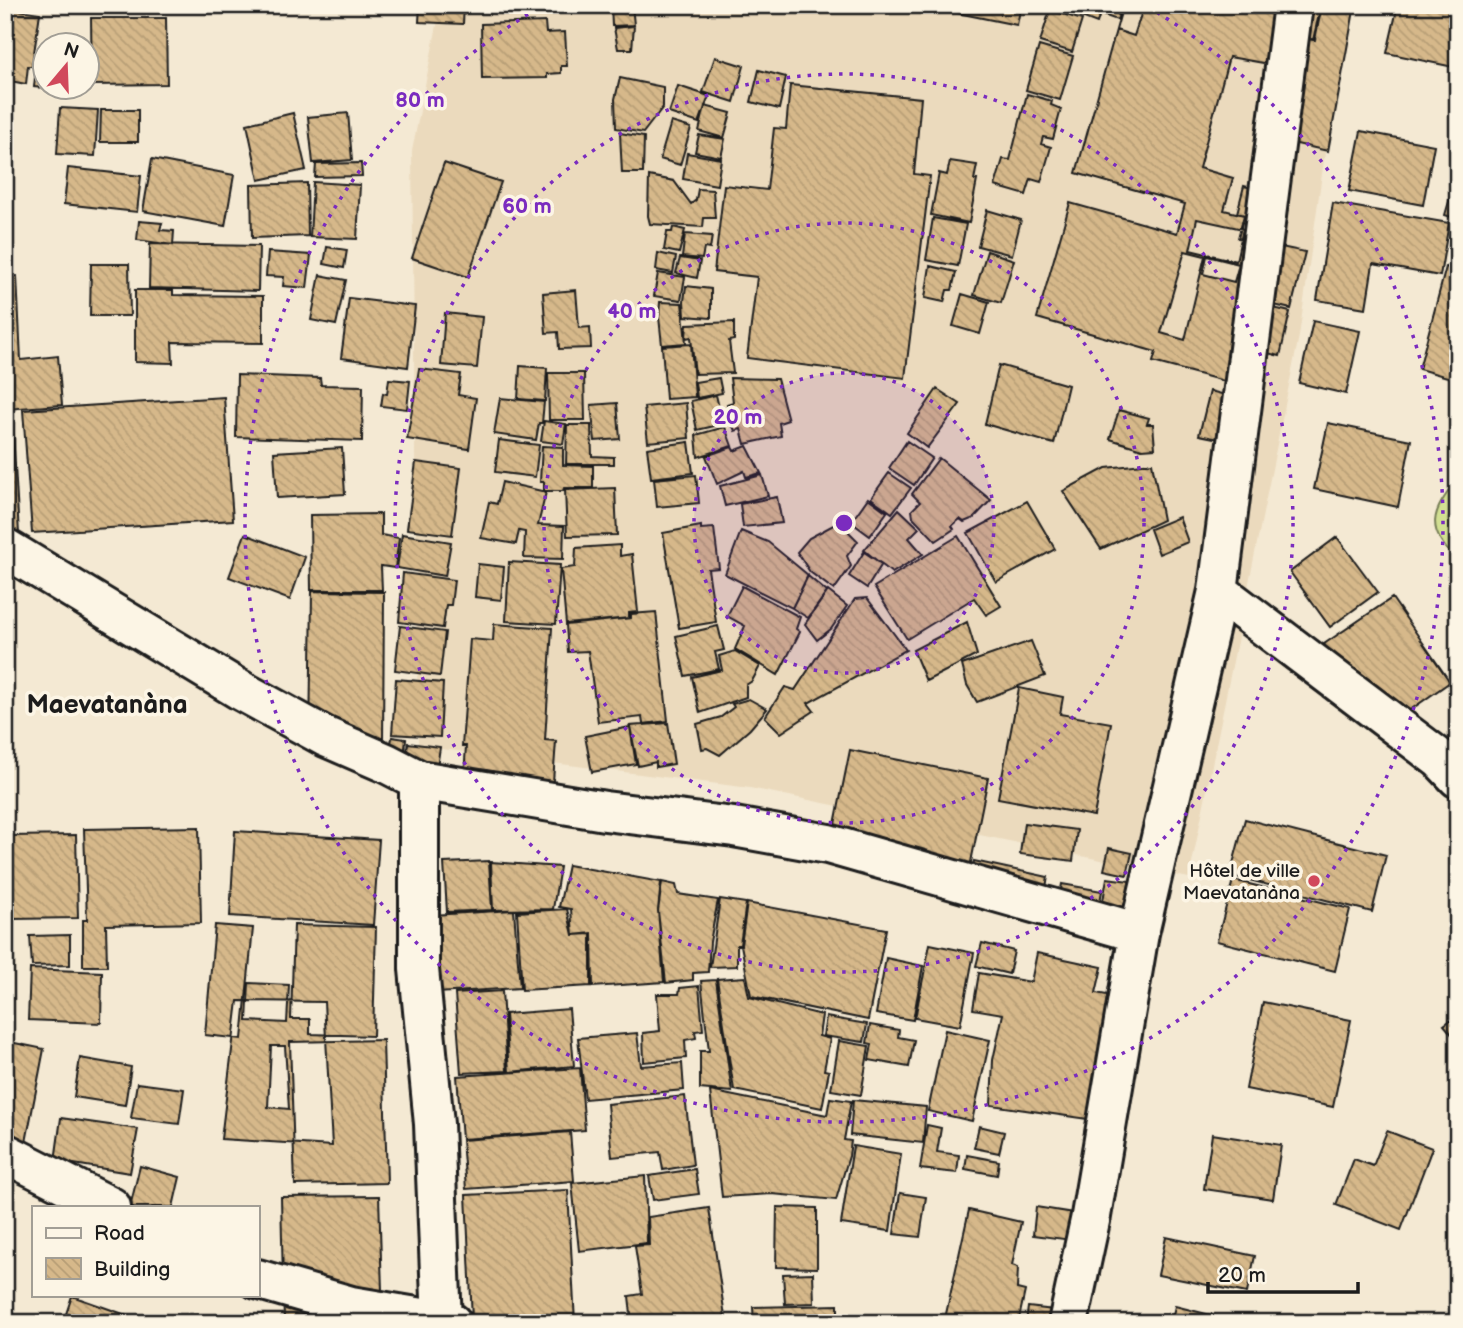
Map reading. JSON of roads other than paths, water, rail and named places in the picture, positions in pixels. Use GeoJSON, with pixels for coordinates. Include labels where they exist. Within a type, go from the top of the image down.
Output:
{"type":"FeatureCollection","features":[{"type":"Feature","properties":{"kind":"street"},"geometry":{"type":"LineString","coordinates":[[1068,1323],[1091,1216],[1139,933],[1219,591],[1293,5]]}},
{"type":"Feature","properties":{"kind":"street"},"geometry":{"type":"LineString","coordinates":[[5,548],[240,690],[326,737],[419,780],[605,811],[734,827],[828,844],[1139,933]]}},
{"type":"Feature","properties":{"kind":"street"},"geometry":{"type":"LineString","coordinates":[[1219,591],[1440,759],[1458,778]]}},
{"type":"Feature","properties":{"kind":"street"},"geometry":{"type":"LineString","coordinates":[[259,1280],[351,1306],[445,1322],[434,1125],[419,969],[419,780]]}},
{"type":"Feature","properties":{"kind":"street"},"geometry":{"type":"LineString","coordinates":[[5,1153],[109,1206]]}},
{"type":"Feature","properties":{"kind":"place","name":"Hôtel de ville Maevatanàna"},"geometry":{"type":"Point","coordinates":[1314,881]}},
{"type":"Feature","properties":{"kind":"district","name":"Maevatanàna"},"geometry":{"type":"Point","coordinates":[107,704]}}]}
